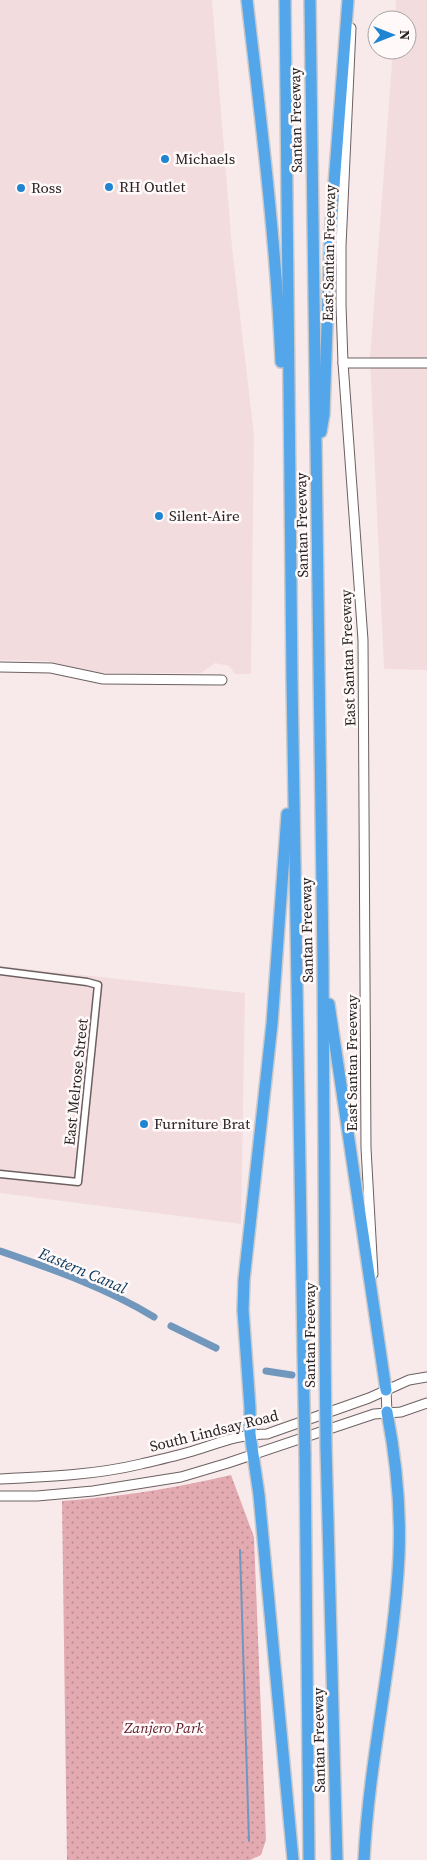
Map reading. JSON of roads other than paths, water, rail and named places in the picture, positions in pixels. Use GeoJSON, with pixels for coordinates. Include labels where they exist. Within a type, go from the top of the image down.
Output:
{"type":"FeatureCollection","features":[{"type":"Feature","properties":{"kind":"highway"},"geometry":{"type":"LineString","coordinates":[[247,0],[269,190],[279,320],[284,441],[290,484]]}},
{"type":"Feature","properties":{"kind":"highway","name":"Santan Freeway"},"geometry":{"type":"LineString","coordinates":[[285,0],[292,680],[305,1454],[309,1860]]}},
{"type":"Feature","properties":{"kind":"highway","name":"Santan Freeway"},"geometry":{"type":"LineString","coordinates":[[310,0],[323,962],[326,1447],[336,1860]]}},
{"type":"Feature","properties":{"kind":"highway"},"geometry":{"type":"LineString","coordinates":[[316,466],[324,414],[330,238],[348,0]]}},
{"type":"Feature","properties":{"kind":"highway"},"geometry":{"type":"LineString","coordinates":[[292,680],[288,796],[275,994],[243,1290],[243,1310],[250,1434],[259,1494],[293,1860]]}},
{"type":"Feature","properties":{"kind":"highway"},"geometry":{"type":"LineString","coordinates":[[323,962],[386,1390]]}},
{"type":"Feature","properties":{"kind":"highway"},"geometry":{"type":"LineString","coordinates":[[364,1860],[369,1785],[393,1624],[398,1562],[398,1508],[392,1438],[387,1412]]}},
{"type":"Feature","properties":{"kind":"main road","name":"East Santan Freeway"},"geometry":{"type":"LineString","coordinates":[[352,0],[341,246],[343,363],[363,640],[366,1128],[375,1316]]}},
{"type":"Feature","properties":{"kind":"main road"},"geometry":{"type":"LineString","coordinates":[[343,363],[427,363]]}},
{"type":"Feature","properties":{"kind":"main road"},"geometry":{"type":"LineString","coordinates":[[0,667],[52,668],[103,679],[222,680]]}},
{"type":"Feature","properties":{"kind":"main road","name":"South Lindsay Road"},"geometry":{"type":"LineString","coordinates":[[0,1479],[68,1476],[112,1470],[193,1451],[227,1439],[250,1434],[267,1434],[369,1398],[409,1380],[427,1377]]}},
{"type":"Feature","properties":{"kind":"main road"},"geometry":{"type":"LineString","coordinates":[[386,1390],[387,1412]]}},
{"type":"Feature","properties":{"kind":"main road","name":"South Lindsay Road"},"geometry":{"type":"LineString","coordinates":[[0,1496],[70,1494],[181,1477],[374,1414],[402,1412],[427,1403]]}},
{"type":"Feature","properties":{"kind":"street","name":"East Melrose Street"},"geometry":{"type":"LineString","coordinates":[[0,971],[98,984],[78,1182],[0,1174]]}},
{"type":"Feature","properties":{"kind":"waterway","name":"Eastern Canal"},"geometry":{"type":"LineString","coordinates":[[0,1251],[98,1288],[154,1317]]}},
{"type":"Feature","properties":{"kind":"waterway","name":"Eastern Canal"},"geometry":{"type":"LineString","coordinates":[[171,1326],[216,1348]]}},
{"type":"Feature","properties":{"kind":"waterway","name":"Eastern Canal"},"geometry":{"type":"LineString","coordinates":[[266,1371],[292,1375]]}},
{"type":"Feature","properties":{"kind":"waterway"},"geometry":{"type":"LineString","coordinates":[[240,1550],[249,1841]]}},
{"type":"Feature","properties":{"kind":"place","name":"Michaels"},"geometry":{"type":"Point","coordinates":[165,159]}},
{"type":"Feature","properties":{"kind":"place","name":"RH Outlet"},"geometry":{"type":"Point","coordinates":[109,187]}},
{"type":"Feature","properties":{"kind":"place","name":"Ross"},"geometry":{"type":"Point","coordinates":[21,188]}},
{"type":"Feature","properties":{"kind":"place","name":"Silent-Aire"},"geometry":{"type":"Point","coordinates":[159,516]}},
{"type":"Feature","properties":{"kind":"place","name":"Furniture Brat"},"geometry":{"type":"Point","coordinates":[144,1124]}},
{"type":"Feature","properties":{"kind":"park label","name":"Zanjero Park"},"geometry":{"type":"Point","coordinates":[164,1728]}}]}
